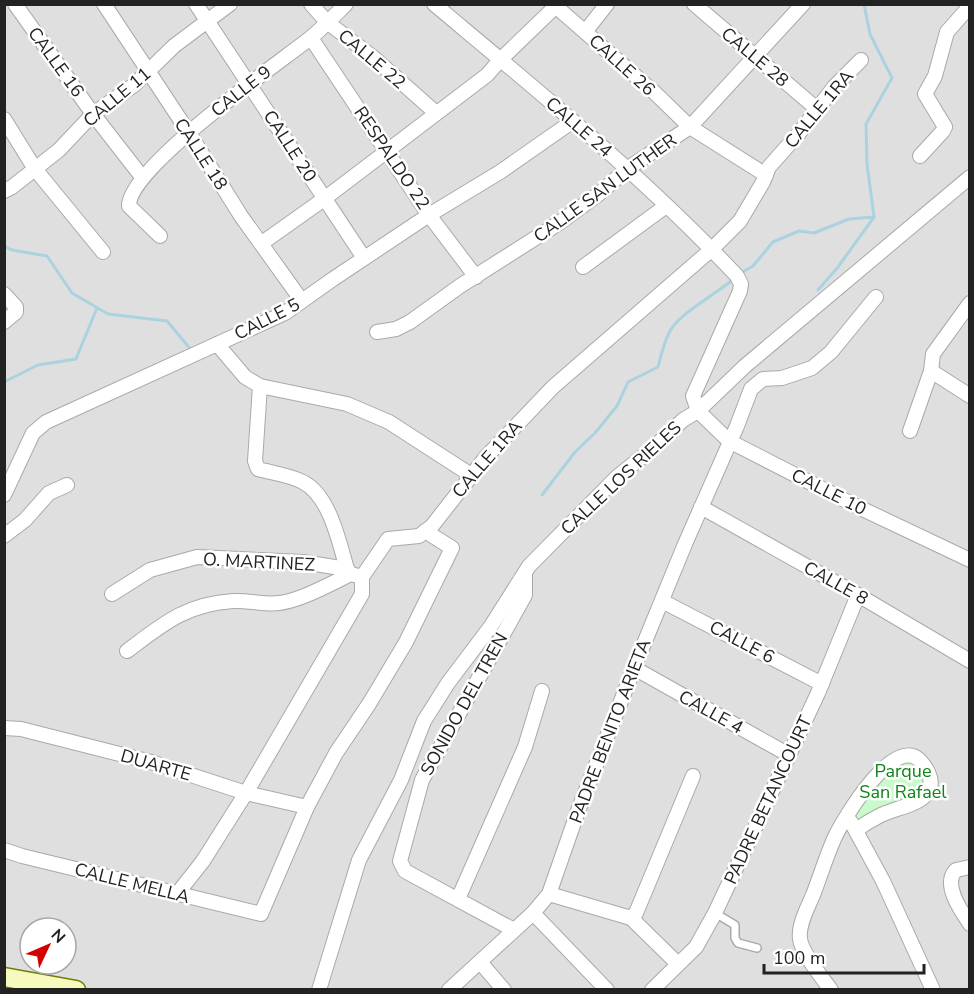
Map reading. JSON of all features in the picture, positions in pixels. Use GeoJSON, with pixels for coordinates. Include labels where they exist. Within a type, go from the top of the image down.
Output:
{"type":"FeatureCollection","features":[{"type":"Feature","properties":{"kind":"street","name":"CALLE 16"},"geometry":{"type":"LineString","coordinates":[[15,4],[93,114],[142,177]]}},
{"type":"Feature","properties":{"kind":"street","name":"CALLE 18"},"geometry":{"type":"LineString","coordinates":[[104,4],[241,216],[302,301]]}},
{"type":"Feature","properties":{"kind":"street","name":"CALLE 20"},"geometry":{"type":"LineString","coordinates":[[196,4],[364,258]]}},
{"type":"Feature","properties":{"kind":"street","name":"CALLE 11"},"geometry":{"type":"LineString","coordinates":[[4,190],[12,188],[36,169],[59,150],[93,114],[134,85],[174,46],[230,4]]}},
{"type":"Feature","properties":{"kind":"street","name":"CALLE 22"},"geometry":{"type":"LineString","coordinates":[[311,4],[327,22],[374,58],[436,113]]}},
{"type":"Feature","properties":{"kind":"street","name":"CALLE 9"},"geometry":{"type":"LineString","coordinates":[[160,236],[129,206],[129,201],[142,177],[249,82],[311,38],[346,4]]}},
{"type":"Feature","properties":{"kind":"street","name":"CALLE 24"},"geometry":{"type":"LineString","coordinates":[[434,4],[573,121],[712,249],[737,276],[741,284],[740,291],[693,396],[698,411]]}},
{"type":"Feature","properties":{"kind":"street"},"geometry":{"type":"LineString","coordinates":[[585,32],[607,4]]}},
{"type":"Feature","properties":{"kind":"street","name":"CALLE 28"},"geometry":{"type":"LineString","coordinates":[[694,4],[817,109]]}},
{"type":"Feature","properties":{"kind":"street","name":"CALLE SAN LUTHER"},"geometry":{"type":"LineString","coordinates":[[377,332],[396,329],[410,322],[559,223],[627,170],[690,127],[802,5]]}},
{"type":"Feature","properties":{"kind":"street"},"geometry":{"type":"LineString","coordinates":[[262,243],[324,199],[487,75],[554,6]]}},
{"type":"Feature","properties":{"kind":"street","name":"CALLE 26"},"geometry":{"type":"LineString","coordinates":[[554,6],[690,127],[766,174]]}},
{"type":"Feature","properties":{"kind":"street"},"geometry":{"type":"LineString","coordinates":[[920,156],[945,127],[925,94],[934,76],[947,32],[969,6]]}},
{"type":"Feature","properties":{"kind":"street","name":"RESPALDO 22"},"geometry":{"type":"LineString","coordinates":[[311,38],[429,215],[476,277]]}},
{"type":"Feature","properties":{"kind":"street","name":"CALLE 1RA"},"geometry":{"type":"LineString","coordinates":[[425,531],[432,526],[486,457],[553,387],[740,222],[769,167],[834,87],[861,60]]}},
{"type":"Feature","properties":{"kind":"street"},"geometry":{"type":"LineString","coordinates":[[4,119],[36,169],[103,252]]}},
{"type":"Feature","properties":{"kind":"street","name":"CALLE 5"},"geometry":{"type":"LineString","coordinates":[[4,495],[33,433],[46,422],[285,313],[429,215],[500,172],[573,121]]}},
{"type":"Feature","properties":{"kind":"street","name":"CALLE LOS RIELES"},"geometry":{"type":"LineString","coordinates":[[319,990],[359,860],[401,780],[424,721],[530,566],[617,477],[683,420],[698,411],[744,366],[969,177]]}},
{"type":"Feature","properties":{"kind":"street"},"geometry":{"type":"LineString","coordinates":[[583,267],[666,206]]}},
{"type":"Feature","properties":{"kind":"street"},"geometry":{"type":"LineString","coordinates":[[4,294],[16,308],[16,312],[4,322]]}},
{"type":"Feature","properties":{"kind":"street","name":"PADRE BENITO ARIETA"},"geometry":{"type":"LineString","coordinates":[[449,990],[533,913],[549,894],[578,811],[634,668],[751,388],[763,379],[782,378],[812,368],[831,352],[876,297]]}},
{"type":"Feature","properties":{"kind":"street"},"geometry":{"type":"LineString","coordinates":[[910,431],[931,372],[936,348],[969,303]]}},
{"type":"Feature","properties":{"kind":"street"},"geometry":{"type":"LineString","coordinates":[[217,344],[245,377],[260,386],[347,404],[389,422],[471,475]]}},
{"type":"Feature","properties":{"kind":"street"},"geometry":{"type":"LineString","coordinates":[[931,372],[969,396]]}},
{"type":"Feature","properties":{"kind":"street"},"geometry":{"type":"LineString","coordinates":[[177,894],[203,861],[246,794],[362,594],[334,524],[318,495],[304,482],[258,468],[255,461],[260,386]]}},
{"type":"Feature","properties":{"kind":"street","name":"CALLE 10"},"geometry":{"type":"LineString","coordinates":[[698,411],[729,441],[856,506],[969,560]]}},
{"type":"Feature","properties":{"kind":"street"},"geometry":{"type":"LineString","coordinates":[[4,537],[25,520],[49,493],[67,485]]}},
{"type":"Feature","properties":{"kind":"street","name":"CALLE 8"},"geometry":{"type":"LineString","coordinates":[[701,507],[968,657]]}},
{"type":"Feature","properties":{"kind":"street"},"geometry":{"type":"LineString","coordinates":[[127,651],[170,619],[204,604],[234,601],[279,603],[307,594],[353,573],[388,539],[419,536],[425,531],[452,548],[406,642],[336,753],[307,807]]}},
{"type":"Feature","properties":{"kind":"street","name":"O. MARTINEZ"},"geometry":{"type":"LineString","coordinates":[[112,594],[150,570],[197,557],[303,562],[353,573]]}},
{"type":"Feature","properties":{"kind":"street","name":"SONIDO DEL TREN"},"geometry":{"type":"LineString","coordinates":[[458,899],[405,871],[400,861],[422,780],[525,595],[525,574]]}},
{"type":"Feature","properties":{"kind":"street","name":"PADRE BETANCOURT"},"geometry":{"type":"LineString","coordinates":[[652,990],[696,947],[715,913],[822,684],[858,595]]}},
{"type":"Feature","properties":{"kind":"street","name":"CALLE 6"},"geometry":{"type":"LineString","coordinates":[[662,601],[822,684]]}},
{"type":"Feature","properties":{"kind":"street","name":"CALLE 4"},"geometry":{"type":"LineString","coordinates":[[634,668],[789,755]]}},
{"type":"Feature","properties":{"kind":"street"},"geometry":{"type":"LineString","coordinates":[[514,930],[458,899],[525,747],[542,691]]}},
{"type":"Feature","properties":{"kind":"street","name":"DUARTE"},"geometry":{"type":"LineString","coordinates":[[4,728],[21,729],[152,762],[246,794],[307,807]]}},
{"type":"Feature","properties":{"kind":"street"},"geometry":{"type":"LineString","coordinates":[[831,990],[800,939],[802,922],[830,850],[857,799],[886,766],[896,758],[909,755],[915,756],[922,762],[932,783],[924,797],[880,815],[856,830]]}},
{"type":"Feature","properties":{"kind":"street"},"geometry":{"type":"LineString","coordinates":[[631,918],[636,913],[693,776]]}},
{"type":"Feature","properties":{"kind":"street","name":"CALLE MELLA"},"geometry":{"type":"LineString","coordinates":[[4,850],[261,914],[307,807]]}},
{"type":"Feature","properties":{"kind":"street"},"geometry":{"type":"LineString","coordinates":[[847,815],[883,882],[933,990]]}},
{"type":"Feature","properties":{"kind":"street"},"geometry":{"type":"LineString","coordinates":[[969,867],[956,870],[950,877],[956,900],[969,924]]}},
{"type":"Feature","properties":{"kind":"street"},"geometry":{"type":"LineString","coordinates":[[549,894],[631,918],[678,964]]}},
{"type":"Feature","properties":{"kind":"street"},"geometry":{"type":"LineString","coordinates":[[533,913],[607,990]]}},
{"type":"Feature","properties":{"kind":"street"},"geometry":{"type":"LineString","coordinates":[[480,962],[504,990]]}},
{"type":"Feature","properties":{"kind":"street"},"geometry":{"type":"LineString","coordinates":[[4,977],[76,990]]}},
{"type":"Feature","properties":{"kind":"lane"},"geometry":{"type":"LineString","coordinates":[[715,913],[735,925],[735,938],[738,943],[757,948]]}},
{"type":"Feature","properties":{"kind":"shaded area"},"geometry":{"type":"Polygon","coordinates":[[[5,5],[969,5],[969,989],[5,990],[5,5]]]}},
{"type":"Feature","properties":{"kind":"green space","name":"Parque San Rafael"},"geometry":{"type":"Polygon","coordinates":[[[909,759],[926,776],[921,796],[858,822],[854,812],[889,767],[909,759]]]}},
{"type":"Feature","properties":{"kind":"waterway"},"geometry":{"type":"LineString","coordinates":[[818,290],[838,267],[874,217],[867,164],[866,124],[892,78],[870,34],[864,4]]}},
{"type":"Feature","properties":{"kind":"waterway"},"geometry":{"type":"LineString","coordinates":[[741,273],[753,266],[773,242],[799,231],[814,233],[849,219],[874,217]]}},
{"type":"Feature","properties":{"kind":"waterway"},"geometry":{"type":"LineString","coordinates":[[4,246],[12,250],[47,256],[72,293],[108,314],[167,321],[192,351]]}},
{"type":"Feature","properties":{"kind":"waterway"},"geometry":{"type":"LineString","coordinates":[[542,495],[575,452],[595,433],[617,406],[628,382],[658,367],[666,340],[675,324],[690,310],[734,279]]}},
{"type":"Feature","properties":{"kind":"waterway"},"geometry":{"type":"LineString","coordinates":[[4,382],[38,365],[76,359],[97,308]]}}]}
